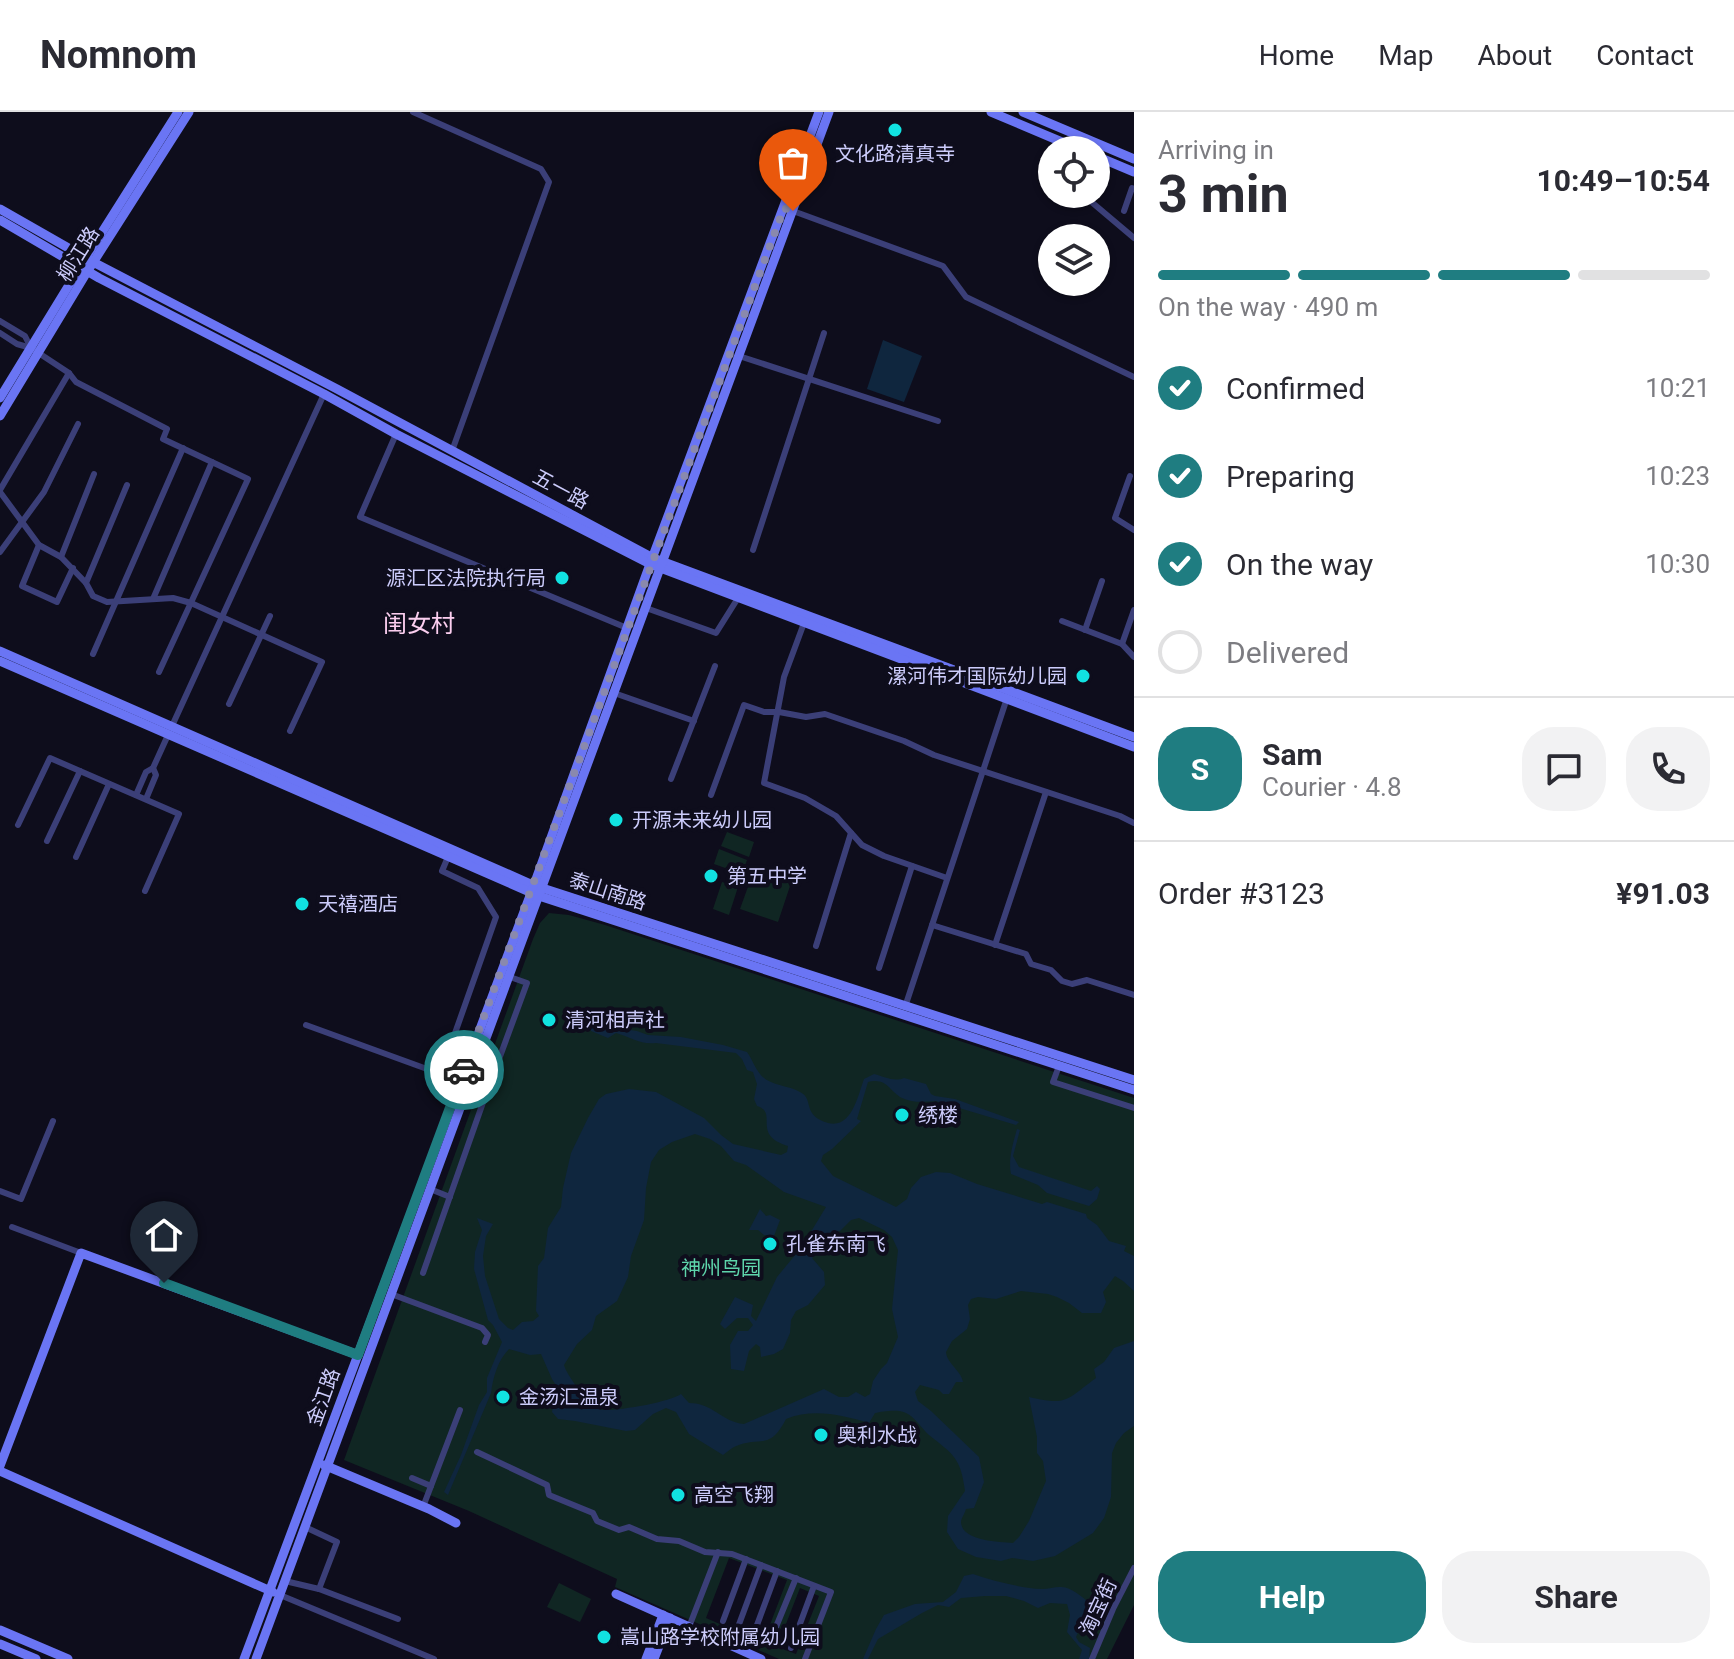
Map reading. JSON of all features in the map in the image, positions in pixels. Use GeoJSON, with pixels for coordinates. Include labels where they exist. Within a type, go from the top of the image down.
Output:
{"type":"FeatureCollection","features":[{"type":"Feature","properties":{"kind":"street","name":"柳江路"},"geometry":{"type":"LineString","coordinates":[[0,416],[35,351],[178,112]]}},
{"type":"Feature","properties":{"kind":"street","name":"柳江路"},"geometry":{"type":"LineString","coordinates":[[90,260],[189,112]]}},
{"type":"Feature","properties":{"kind":"street"},"geometry":{"type":"LineString","coordinates":[[413,112],[541,169],[549,182],[452,451]]}},
{"type":"Feature","properties":{"kind":"street","name":"金江路"},"geometry":{"type":"LineString","coordinates":[[256,1659],[305,1527],[358,1355],[425,1188],[536,891],[592,737],[627,628],[739,356],[819,112]]}},
{"type":"Feature","properties":{"kind":"street","name":"金江路"},"geometry":{"type":"LineString","coordinates":[[592,737],[614,693],[646,608],[656,563],[788,210],[829,112]]}},
{"type":"Feature","properties":{"kind":"street"},"geometry":{"type":"LineString","coordinates":[[991,112],[1044,136]]}},
{"type":"Feature","properties":{"kind":"street"},"geometry":{"type":"LineString","coordinates":[[1023,112],[1134,159]]}},
{"type":"Feature","properties":{"kind":"street"},"geometry":{"type":"LineString","coordinates":[[1110,162],[1134,172]]}},
{"type":"Feature","properties":{"kind":"street"},"geometry":{"type":"LineString","coordinates":[[1124,211],[1134,189]]}},
{"type":"Feature","properties":{"kind":"street"},"geometry":{"type":"LineString","coordinates":[[1099,208],[1134,238]]}},
{"type":"Feature","properties":{"kind":"street","name":"五一路"},"geometry":{"type":"LineString","coordinates":[[0,209],[331,394],[396,434],[656,563],[804,623],[1134,737]]}},
{"type":"Feature","properties":{"kind":"street"},"geometry":{"type":"LineString","coordinates":[[788,210],[943,266],[966,297],[1134,377]]}},
{"type":"Feature","properties":{"kind":"street","name":"五一路"},"geometry":{"type":"LineString","coordinates":[[0,220],[84,270],[452,451],[656,563],[1008,694],[1134,747]]}},
{"type":"Feature","properties":{"kind":"street"},"geometry":{"type":"LineString","coordinates":[[0,321],[25,336],[35,351]]}},
{"type":"Feature","properties":{"kind":"street"},"geometry":{"type":"LineString","coordinates":[[0,333],[35,351],[69,373],[76,382],[167,429],[163,439],[248,479],[159,672]]}},
{"type":"Feature","properties":{"kind":"street"},"geometry":{"type":"LineString","coordinates":[[753,550],[824,333]]}},
{"type":"Feature","properties":{"kind":"street","name":"柳江路"},"geometry":{"type":"LineString","coordinates":[[0,398],[35,351]]}},
{"type":"Feature","properties":{"kind":"street"},"geometry":{"type":"LineString","coordinates":[[739,356],[938,421]]}},
{"type":"Feature","properties":{"kind":"street"},"geometry":{"type":"LineString","coordinates":[[69,373],[0,491],[39,545],[73,568],[93,596],[107,602],[173,598],[191,603],[322,662],[290,731]]}},
{"type":"Feature","properties":{"kind":"street"},"geometry":{"type":"LineString","coordinates":[[136,795],[146,772],[153,768],[331,394]]}},
{"type":"Feature","properties":{"kind":"street"},"geometry":{"type":"LineString","coordinates":[[0,552],[44,492],[78,424]]}},
{"type":"Feature","properties":{"kind":"street"},"geometry":{"type":"LineString","coordinates":[[396,434],[360,517],[627,628]]}},
{"type":"Feature","properties":{"kind":"street"},"geometry":{"type":"LineString","coordinates":[[93,654],[183,448]]}},
{"type":"Feature","properties":{"kind":"street"},"geometry":{"type":"LineString","coordinates":[[153,599],[212,462]]}},
{"type":"Feature","properties":{"kind":"street"},"geometry":{"type":"LineString","coordinates":[[61,557],[94,474]]}},
{"type":"Feature","properties":{"kind":"street"},"geometry":{"type":"LineString","coordinates":[[1130,476],[1115,518],[1134,530]]}},
{"type":"Feature","properties":{"kind":"street"},"geometry":{"type":"LineString","coordinates":[[86,583],[127,485]]}},
{"type":"Feature","properties":{"kind":"street"},"geometry":{"type":"LineString","coordinates":[[39,545],[22,586],[57,602],[73,568]]}},
{"type":"Feature","properties":{"kind":"street"},"geometry":{"type":"LineString","coordinates":[[1085,630],[1102,581]]}},
{"type":"Feature","properties":{"kind":"street"},"geometry":{"type":"LineString","coordinates":[[646,608],[716,633],[738,598]]}},
{"type":"Feature","properties":{"kind":"street"},"geometry":{"type":"LineString","coordinates":[[1122,644],[1134,610]]}},
{"type":"Feature","properties":{"kind":"street"},"geometry":{"type":"LineString","coordinates":[[229,704],[270,616]]}},
{"type":"Feature","properties":{"kind":"street"},"geometry":{"type":"LineString","coordinates":[[1062,621],[1122,644],[1134,657]]}},
{"type":"Feature","properties":{"kind":"street"},"geometry":{"type":"LineString","coordinates":[[804,623],[784,677],[764,783],[805,798],[836,816],[862,845],[947,878]]}},
{"type":"Feature","properties":{"kind":"street","name":"泰山南路"},"geometry":{"type":"LineString","coordinates":[[0,651],[170,731]]}},
{"type":"Feature","properties":{"kind":"street","name":"泰山南路"},"geometry":{"type":"LineString","coordinates":[[0,661],[170,731],[536,891]]}},
{"type":"Feature","properties":{"kind":"street"},"geometry":{"type":"LineString","coordinates":[[671,779],[715,666]]}},
{"type":"Feature","properties":{"kind":"street"},"geometry":{"type":"LineString","coordinates":[[614,693],[694,721]]}},
{"type":"Feature","properties":{"kind":"street"},"geometry":{"type":"LineString","coordinates":[[904,1010],[1008,694]]}},
{"type":"Feature","properties":{"kind":"street"},"geometry":{"type":"LineString","coordinates":[[711,795],[744,705],[764,712],[806,717],[825,714],[904,741],[934,755],[1134,823]]}},
{"type":"Feature","properties":{"kind":"street"},"geometry":{"type":"LineString","coordinates":[[18,825],[50,758],[179,814],[145,891]]}},
{"type":"Feature","properties":{"kind":"street"},"geometry":{"type":"LineString","coordinates":[[146,799],[156,775],[153,768]]}},
{"type":"Feature","properties":{"kind":"street"},"geometry":{"type":"LineString","coordinates":[[47,841],[80,771]]}},
{"type":"Feature","properties":{"kind":"street"},"geometry":{"type":"LineString","coordinates":[[76,857],[109,784]]}},
{"type":"Feature","properties":{"kind":"street"},"geometry":{"type":"LineString","coordinates":[[995,945],[1046,792]]}},
{"type":"Feature","properties":{"kind":"street"},"geometry":{"type":"LineString","coordinates":[[816,946],[851,833]]}},
{"type":"Feature","properties":{"kind":"street","name":"泰山南路"},"geometry":{"type":"LineString","coordinates":[[417,839],[448,857],[536,891],[904,1010],[1134,1080]]}},
{"type":"Feature","properties":{"kind":"street"},"geometry":{"type":"LineString","coordinates":[[448,857],[442,871],[478,888],[496,917],[454,1036],[478,1045]]}},
{"type":"Feature","properties":{"kind":"street"},"geometry":{"type":"LineString","coordinates":[[879,968],[912,866]]}},
{"type":"Feature","properties":{"kind":"street","name":"金江路"},"geometry":{"type":"LineString","coordinates":[[244,1659],[269,1590],[391,1294],[460,1081],[510,977],[536,891]]}},
{"type":"Feature","properties":{"kind":"street"},"geometry":{"type":"LineString","coordinates":[[932,925],[1026,954],[1031,964],[1051,970],[1062,981],[1072,984],[1087,980],[1134,995]]}},
{"type":"Feature","properties":{"kind":"street"},"geometry":{"type":"LineString","coordinates":[[423,1273],[527,983],[510,977]]}},
{"type":"Feature","properties":{"kind":"street","name":"泰山南路"},"geometry":{"type":"LineString","coordinates":[[904,1010],[1134,1090]]}},
{"type":"Feature","properties":{"kind":"street"},"geometry":{"type":"LineString","coordinates":[[306,1025],[460,1081]]}},
{"type":"Feature","properties":{"kind":"street"},"geometry":{"type":"LineString","coordinates":[[1059,1066],[1053,1082],[1134,1108]]}},
{"type":"Feature","properties":{"kind":"street"},"geometry":{"type":"LineString","coordinates":[[0,1191],[21,1199],[53,1121]]}},
{"type":"Feature","properties":{"kind":"street"},"geometry":{"type":"LineString","coordinates":[[425,1188],[450,1197]]}},
{"type":"Feature","properties":{"kind":"street"},"geometry":{"type":"LineString","coordinates":[[12,1227],[358,1355]]}},
{"type":"Feature","properties":{"kind":"street"},"geometry":{"type":"LineString","coordinates":[[81,1253],[0,1469],[280,1595],[434,1659]]}},
{"type":"Feature","properties":{"kind":"street"},"geometry":{"type":"LineString","coordinates":[[391,1294],[482,1328],[488,1335],[485,1342]]}},
{"type":"Feature","properties":{"kind":"street"},"geometry":{"type":"LineString","coordinates":[[423,1507],[460,1410]]}},
{"type":"Feature","properties":{"kind":"street"},"geometry":{"type":"LineString","coordinates":[[477,1452],[547,1485],[549,1495],[593,1513],[597,1521],[619,1530],[629,1527],[657,1539],[679,1541],[705,1552],[732,1554],[831,1592],[805,1659]]}},
{"type":"Feature","properties":{"kind":"street"},"geometry":{"type":"LineString","coordinates":[[323,1464],[456,1523]]}},
{"type":"Feature","properties":{"kind":"street"},"geometry":{"type":"LineString","coordinates":[[412,1478],[431,1486]]}},
{"type":"Feature","properties":{"kind":"street"},"geometry":{"type":"LineString","coordinates":[[305,1527],[337,1542],[319,1589]]}},
{"type":"Feature","properties":{"kind":"street"},"geometry":{"type":"LineString","coordinates":[[689,1627],[718,1552]]}},
{"type":"Feature","properties":{"kind":"street"},"geometry":{"type":"LineString","coordinates":[[723,1621],[746,1559]]}},
{"type":"Feature","properties":{"kind":"street"},"geometry":{"type":"LineString","coordinates":[[738,1627],[761,1565]]}},
{"type":"Feature","properties":{"kind":"street","name":"淘宝街"},"geometry":{"type":"LineString","coordinates":[[1092,1659],[1134,1568]]}},
{"type":"Feature","properties":{"kind":"street"},"geometry":{"type":"LineString","coordinates":[[754,1633],[777,1571]]}},
{"type":"Feature","properties":{"kind":"street"},"geometry":{"type":"LineString","coordinates":[[769,1644],[796,1578]]}},
{"type":"Feature","properties":{"kind":"street"},"geometry":{"type":"LineString","coordinates":[[285,1581],[319,1589],[398,1619]]}},
{"type":"Feature","properties":{"kind":"street"},"geometry":{"type":"LineString","coordinates":[[791,1648],[814,1586]]}},
{"type":"Feature","properties":{"kind":"street"},"geometry":{"type":"LineString","coordinates":[[616,1594],[761,1659]]}},
{"type":"Feature","properties":{"kind":"street"},"geometry":{"type":"LineString","coordinates":[[646,1659],[666,1616]]}},
{"type":"Feature","properties":{"kind":"street"},"geometry":{"type":"LineString","coordinates":[[654,1659],[666,1616]]}},
{"type":"Feature","properties":{"kind":"street"},"geometry":{"type":"LineString","coordinates":[[0,1630],[68,1659]]}},
{"type":"Feature","properties":{"kind":"street"},"geometry":{"type":"LineString","coordinates":[[0,1644],[36,1659]]}},
{"type":"Feature","properties":{"kind":"green space"},"geometry":{"type":"Polygon","coordinates":[[[727,832],[754,842],[749,857],[721,846],[727,832]]]}},
{"type":"Feature","properties":{"kind":"green space"},"geometry":{"type":"Polygon","coordinates":[[[719,849],[747,860],[742,874],[714,864],[719,849]]]}},
{"type":"Feature","properties":{"kind":"green space"},"geometry":{"type":"Polygon","coordinates":[[[754,870],[791,883],[778,922],[740,909],[754,870]]]}},
{"type":"Feature","properties":{"kind":"green space"},"geometry":{"type":"Polygon","coordinates":[[[722,882],[738,887],[729,915],[713,909],[722,882]]]}},
{"type":"Feature","properties":{"kind":"green space","name":"神州鸟园"},"geometry":{"type":"Polygon","coordinates":[[[549,913],[605,925],[1134,1098],[1134,1605],[1107,1659],[779,1659],[615,1587],[617,1579],[469,1511],[344,1460],[540,923],[549,913]],[[729,1558],[706,1618],[763,1643],[787,1580],[729,1558]],[[800,1588],[777,1647],[796,1654],[819,1596],[800,1588]]]}},
{"type":"Feature","properties":{"kind":"green space"},"geometry":{"type":"Polygon","coordinates":[[[559,1583],[591,1599],[580,1622],[547,1607],[559,1583]]]}},
{"type":"Feature","properties":{"kind":"water"},"geometry":{"type":"Polygon","coordinates":[[[883,340],[922,356],[904,402],[867,389],[883,340]]]}},
{"type":"Feature","properties":{"kind":"water"},"geometry":{"type":"Polygon","coordinates":[[[593,1014],[623,1029],[648,1035],[681,1037],[747,1052],[764,1078],[803,1094],[814,1115],[828,1123],[843,1121],[848,1116],[864,1079],[874,1074],[926,1084],[935,1096],[955,1099],[1019,1122],[1016,1125],[936,1101],[910,1101],[880,1081],[868,1082],[857,1119],[861,1121],[823,1155],[821,1161],[833,1176],[896,1207],[907,1199],[911,1188],[921,1177],[936,1172],[950,1173],[1042,1204],[1047,1202],[1086,1214],[1109,1241],[1126,1246],[1124,1251],[1134,1256],[1134,1291],[1115,1276],[1103,1292],[1106,1302],[1101,1313],[1082,1313],[1057,1297],[1021,1291],[996,1299],[971,1299],[967,1329],[952,1341],[946,1352],[963,1382],[956,1382],[949,1394],[920,1385],[915,1392],[918,1401],[979,1457],[984,1482],[974,1508],[966,1509],[961,1521],[962,1528],[981,1539],[1013,1543],[1029,1521],[1046,1481],[1043,1461],[1037,1453],[1029,1397],[1059,1401],[1072,1396],[1096,1378],[1094,1369],[1104,1362],[1114,1348],[1134,1341],[1134,1426],[1124,1433],[1112,1453],[1111,1497],[1104,1518],[1093,1533],[1055,1556],[1033,1561],[976,1557],[958,1549],[947,1532],[948,1516],[965,1491],[961,1471],[950,1452],[903,1412],[875,1413],[869,1423],[828,1414],[796,1416],[786,1419],[769,1439],[743,1444],[723,1455],[689,1434],[676,1412],[666,1408],[653,1414],[635,1430],[626,1431],[558,1419],[552,1412],[553,1405],[560,1402],[562,1395],[541,1354],[530,1355],[509,1349],[497,1369],[491,1393],[448,1495],[444,1492],[487,1392],[487,1378],[502,1342],[488,1320],[474,1269],[475,1252],[482,1230],[477,1218],[493,1224],[486,1236],[483,1256],[485,1276],[499,1319],[513,1330],[522,1322],[533,1321],[539,1316],[536,1311],[538,1266],[544,1258],[548,1228],[561,1207],[571,1153],[599,1099],[606,1094],[629,1089],[656,1092],[704,1118],[733,1144],[781,1155],[787,1152],[788,1146],[771,1136],[766,1114],[754,1099],[757,1084],[753,1072],[747,1070],[736,1053],[645,1043],[616,1033],[608,1038],[591,1031],[595,1021],[591,1017],[593,1014]],[[695,1134],[672,1142],[659,1150],[651,1162],[644,1220],[631,1256],[628,1277],[617,1301],[596,1316],[592,1330],[577,1344],[564,1365],[568,1374],[590,1406],[599,1409],[644,1405],[681,1394],[689,1403],[705,1406],[736,1423],[744,1424],[824,1389],[839,1397],[848,1397],[856,1392],[865,1397],[870,1394],[873,1381],[887,1363],[898,1337],[892,1309],[898,1250],[892,1237],[884,1230],[859,1218],[832,1233],[827,1252],[817,1253],[812,1258],[824,1272],[825,1285],[808,1305],[796,1311],[783,1349],[761,1357],[760,1347],[756,1344],[749,1351],[744,1371],[731,1369],[730,1345],[738,1331],[748,1331],[753,1325],[748,1318],[737,1318],[725,1329],[720,1324],[735,1297],[753,1305],[751,1316],[756,1321],[777,1277],[796,1254],[808,1246],[809,1235],[826,1207],[784,1192],[746,1165],[734,1161],[710,1139],[695,1134]]]}},
{"type":"Feature","properties":{"kind":"water"},"geometry":{"type":"Polygon","coordinates":[[[1017,1129],[1020,1130],[1013,1156],[1019,1167],[1091,1191],[1097,1186],[1100,1189],[1097,1199],[1089,1206],[1047,1193],[1038,1185],[1011,1174],[1011,1157],[1017,1129]]]}},
{"type":"Feature","properties":{"kind":"water"},"geometry":{"type":"Polygon","coordinates":[[[760,1209],[766,1216],[780,1220],[774,1236],[749,1230],[760,1209]]]}},
{"type":"Feature","properties":{"kind":"water"},"geometry":{"type":"Polygon","coordinates":[[[973,1574],[1025,1587],[1064,1587],[1079,1594],[1089,1603],[1089,1608],[1076,1637],[1090,1648],[1089,1659],[1079,1659],[1082,1650],[1067,1632],[1070,1615],[1067,1604],[1050,1603],[1038,1608],[1006,1596],[985,1596],[961,1598],[949,1607],[938,1605],[922,1613],[878,1639],[868,1659],[863,1659],[884,1615],[915,1604],[943,1602],[956,1592],[964,1576],[973,1574]]]}},
{"type":"Feature","properties":{"kind":"way so far"},"geometry":{"type":"LineString","coordinates":[[464,1070],[784,208],[793,211]]}},
{"type":"Feature","properties":{"kind":"place","name":"文化路清真寺"},"geometry":{"type":"Point","coordinates":[895,130]}},
{"type":"Feature","properties":{"kind":"place","name":"源汇区法院执行局"},"geometry":{"type":"Point","coordinates":[562,578]}},
{"type":"Feature","properties":{"kind":"place","name":"漯河伟才国际幼儿园"},"geometry":{"type":"Point","coordinates":[1083,676]}},
{"type":"Feature","properties":{"kind":"place","name":"开源未来幼儿园"},"geometry":{"type":"Point","coordinates":[616,820]}},
{"type":"Feature","properties":{"kind":"place","name":"第五中学"},"geometry":{"type":"Point","coordinates":[711,876]}},
{"type":"Feature","properties":{"kind":"place","name":"天禧酒店"},"geometry":{"type":"Point","coordinates":[302,904]}},
{"type":"Feature","properties":{"kind":"place","name":"清河相声社"},"geometry":{"type":"Point","coordinates":[549,1020]}},
{"type":"Feature","properties":{"kind":"place","name":"绣楼"},"geometry":{"type":"Point","coordinates":[902,1115]}},
{"type":"Feature","properties":{"kind":"place","name":"孔雀东南飞"},"geometry":{"type":"Point","coordinates":[770,1244]}},
{"type":"Feature","properties":{"kind":"place","name":"金汤汇温泉"},"geometry":{"type":"Point","coordinates":[503,1397]}},
{"type":"Feature","properties":{"kind":"place","name":"奥利水战"},"geometry":{"type":"Point","coordinates":[821,1435]}},
{"type":"Feature","properties":{"kind":"place","name":"高空飞翔"},"geometry":{"type":"Point","coordinates":[678,1495]}},
{"type":"Feature","properties":{"kind":"place","name":"嵩山路学校附属幼儿园"},"geometry":{"type":"Point","coordinates":[604,1637]}},
{"type":"Feature","properties":{"kind":"district","name":"闺女村"},"geometry":{"type":"Point","coordinates":[419,624]}},
{"type":"Feature","properties":{"kind":"route"},"geometry":{"type":"LineString","coordinates":[[164,1283],[358,1355],[464,1070]]}}]}
